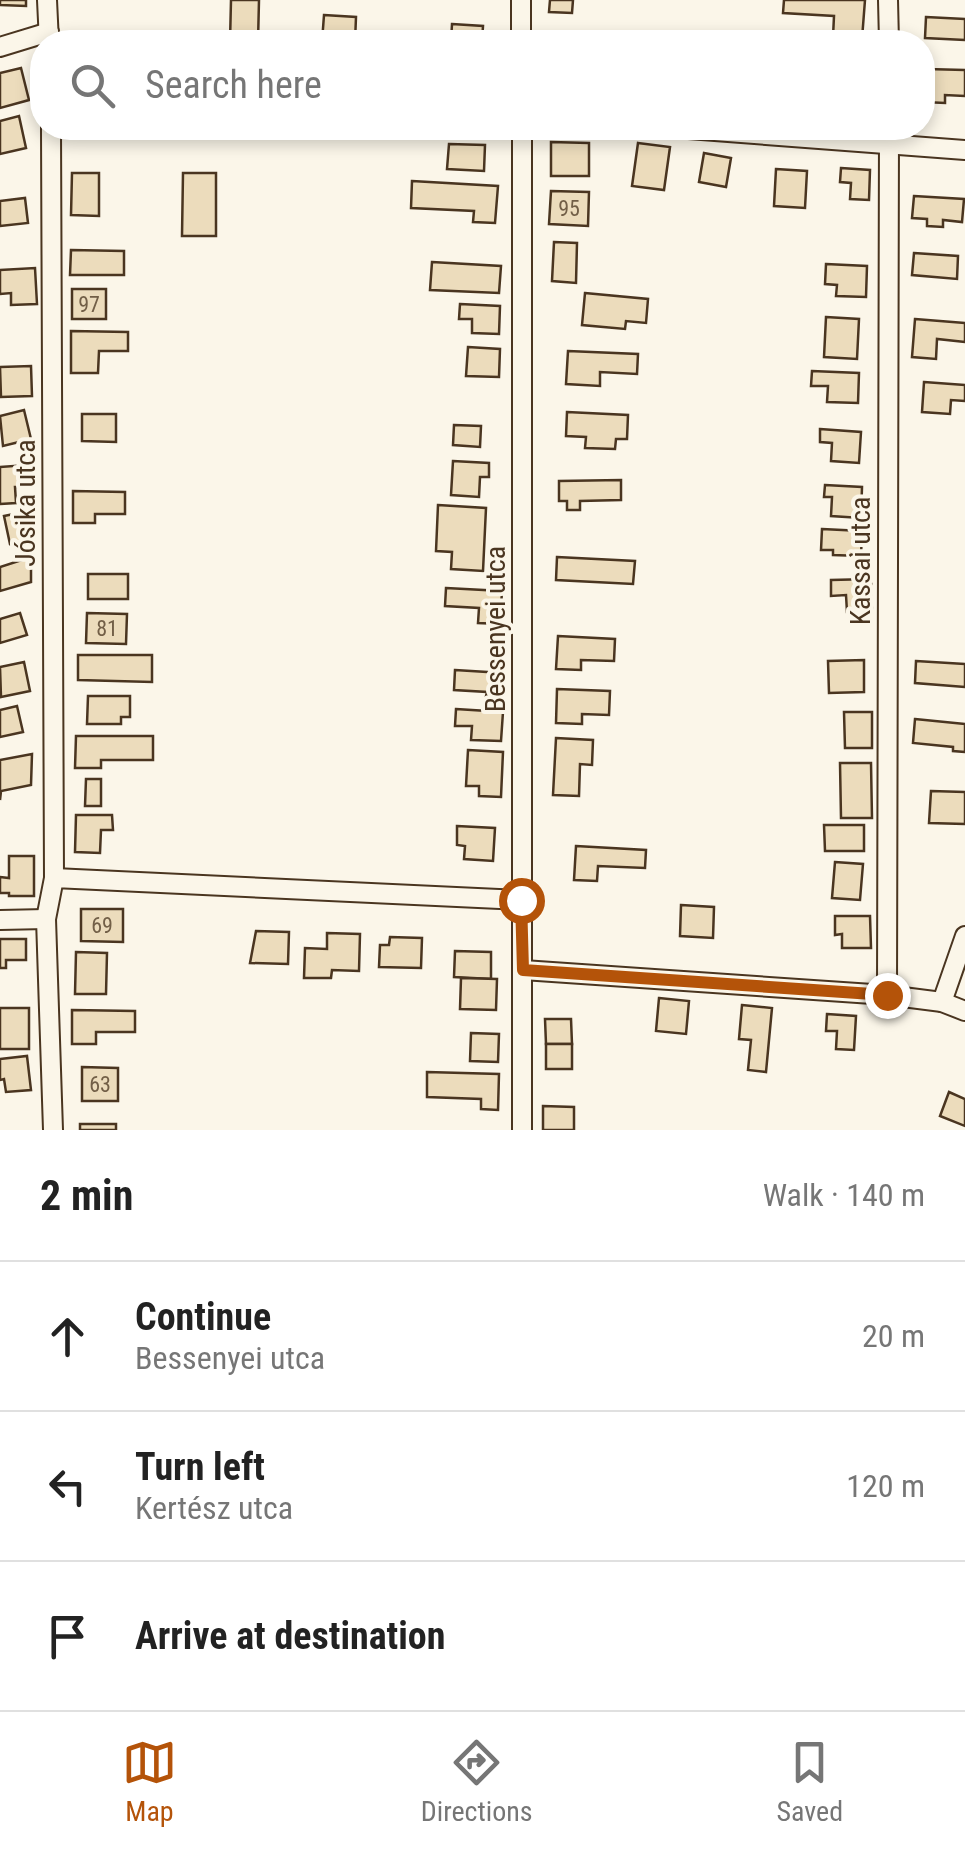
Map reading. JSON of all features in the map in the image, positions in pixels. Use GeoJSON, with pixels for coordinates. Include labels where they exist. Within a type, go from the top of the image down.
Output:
{"type":"FeatureCollection","features":[{"type":"Feature","properties":{"kind":"street"},"geometry":{"type":"LineString","coordinates":[[47,0],[49,30]]}},
{"type":"Feature","properties":{"kind":"street"},"geometry":{"type":"LineString","coordinates":[[521,0],[521,30]]}},
{"type":"Feature","properties":{"kind":"street"},"geometry":{"type":"LineString","coordinates":[[888,0],[889,30]]}},
{"type":"Feature","properties":{"kind":"street"},"geometry":{"type":"LineString","coordinates":[[0,47],[30,41]]}},
{"type":"Feature","properties":{"kind":"street","name":"Jósika utca"},"geometry":{"type":"LineString","coordinates":[[46,920],[54,878],[51,140]]}},
{"type":"Feature","properties":{"kind":"street","name":"Bessenyei utca"},"geometry":{"type":"LineString","coordinates":[[522,140],[522,1130]]}},
{"type":"Feature","properties":{"kind":"street","name":"Kassai utca"},"geometry":{"type":"LineString","coordinates":[[887,995],[889,140]]}},
{"type":"Feature","properties":{"kind":"street"},"geometry":{"type":"LineString","coordinates":[[911,140],[965,150]]}},
{"type":"Feature","properties":{"kind":"street"},"geometry":{"type":"LineString","coordinates":[[54,878],[521,900]]}},
{"type":"Feature","properties":{"kind":"street"},"geometry":{"type":"LineString","coordinates":[[0,920],[46,920],[53,1130]]}},
{"type":"Feature","properties":{"kind":"street"},"geometry":{"type":"LineString","coordinates":[[942,1002],[965,936]]}},
{"type":"Feature","properties":{"kind":"street"},"geometry":{"type":"LineString","coordinates":[[523,970],[887,995],[942,1002],[965,1011]]}},
{"type":"Feature","properties":{"kind":"building"},"geometry":{"type":"Polygon","coordinates":[[[0,0],[26,0],[26,6],[0,5],[0,0]]]}},
{"type":"Feature","properties":{"kind":"building"},"geometry":{"type":"Polygon","coordinates":[[[231,0],[259,0],[258,30],[230,30],[231,0]]]}},
{"type":"Feature","properties":{"kind":"building"},"geometry":{"type":"Polygon","coordinates":[[[550,0],[573,0],[572,13],[549,12],[550,0]]]}},
{"type":"Feature","properties":{"kind":"building"},"geometry":{"type":"Polygon","coordinates":[[[784,0],[865,0],[863,30],[833,30],[834,16],[783,13],[784,0]]]}},
{"type":"Feature","properties":{"kind":"building"},"geometry":{"type":"Polygon","coordinates":[[[324,15],[356,17],[355,30],[323,30],[324,15]]]}},
{"type":"Feature","properties":{"kind":"building"},"geometry":{"type":"Polygon","coordinates":[[[926,17],[965,19],[965,40],[935,38],[935,30],[925,30],[926,17]]]}},
{"type":"Feature","properties":{"kind":"building"},"geometry":{"type":"Polygon","coordinates":[[[452,24],[483,26],[483,30],[452,30],[452,24]]]}},
{"type":"Feature","properties":{"kind":"building"},"geometry":{"type":"Polygon","coordinates":[[[21,68],[29,100],[0,108],[0,73],[21,68]]]}},
{"type":"Feature","properties":{"kind":"building"},"geometry":{"type":"Polygon","coordinates":[[[935,69],[965,70],[965,96],[945,95],[945,103],[935,103],[935,69]]]}},
{"type":"Feature","properties":{"kind":"building"},"geometry":{"type":"Polygon","coordinates":[[[19,116],[26,148],[0,154],[0,121],[19,116]]]}},
{"type":"Feature","properties":{"kind":"building"},"geometry":{"type":"Polygon","coordinates":[[[551,142],[589,143],[589,176],[551,176],[551,142]]]}},
{"type":"Feature","properties":{"kind":"building"},"geometry":{"type":"Polygon","coordinates":[[[638,143],[670,147],[664,190],[632,186],[638,143]]]}},
{"type":"Feature","properties":{"kind":"building"},"geometry":{"type":"Polygon","coordinates":[[[449,144],[485,145],[484,171],[447,169],[449,144]]]}},
{"type":"Feature","properties":{"kind":"building"},"geometry":{"type":"Polygon","coordinates":[[[704,153],[731,158],[726,187],[699,182],[704,153]]]}},
{"type":"Feature","properties":{"kind":"building"},"geometry":{"type":"Polygon","coordinates":[[[841,168],[870,170],[869,200],[850,199],[851,183],[840,182],[841,168]]]}},
{"type":"Feature","properties":{"kind":"building"},"geometry":{"type":"Polygon","coordinates":[[[776,169],[807,171],[805,208],[774,206],[776,169]]]}},
{"type":"Feature","properties":{"kind":"building"},"geometry":{"type":"Polygon","coordinates":[[[72,173],[99,173],[99,216],[71,215],[72,173]]]}},
{"type":"Feature","properties":{"kind":"building"},"geometry":{"type":"Polygon","coordinates":[[[183,173],[216,173],[216,236],[182,236],[183,173]]]}},
{"type":"Feature","properties":{"kind":"building"},"geometry":{"type":"Polygon","coordinates":[[[412,181],[498,186],[495,223],[473,222],[474,211],[411,208],[412,181]]]}},
{"type":"Feature","properties":{"kind":"building"},"geometry":{"type":"Polygon","coordinates":[[[551,191],[589,192],[588,226],[549,224],[551,191]]]}},
{"type":"Feature","properties":{"kind":"building"},"geometry":{"type":"Polygon","coordinates":[[[914,196],[964,199],[962,222],[943,220],[943,227],[927,226],[927,219],[912,218],[914,196]]]}},
{"type":"Feature","properties":{"kind":"building"},"geometry":{"type":"Polygon","coordinates":[[[25,198],[28,223],[0,226],[0,201],[25,198]]]}},
{"type":"Feature","properties":{"kind":"building"},"geometry":{"type":"Polygon","coordinates":[[[554,242],[577,243],[576,283],[552,281],[554,242]]]}},
{"type":"Feature","properties":{"kind":"building"},"geometry":{"type":"Polygon","coordinates":[[[71,250],[124,251],[124,275],[70,275],[71,250]]]}},
{"type":"Feature","properties":{"kind":"building"},"geometry":{"type":"Polygon","coordinates":[[[914,253],[958,256],[957,279],[912,275],[914,253]]]}},
{"type":"Feature","properties":{"kind":"building"},"geometry":{"type":"Polygon","coordinates":[[[432,262],[501,266],[499,293],[430,290],[432,262]]]}},
{"type":"Feature","properties":{"kind":"building"},"geometry":{"type":"Polygon","coordinates":[[[826,264],[867,266],[866,297],[836,296],[837,285],[825,284],[826,264]]]}},
{"type":"Feature","properties":{"kind":"building"},"geometry":{"type":"Polygon","coordinates":[[[35,268],[37,304],[11,305],[11,293],[0,294],[0,270],[35,268]]]}},
{"type":"Feature","properties":{"kind":"building"},"geometry":{"type":"Polygon","coordinates":[[[72,289],[106,289],[106,319],[72,319],[72,289]]]}},
{"type":"Feature","properties":{"kind":"building"},"geometry":{"type":"Polygon","coordinates":[[[585,293],[648,299],[646,323],[626,321],[625,329],[582,325],[585,293]]]}},
{"type":"Feature","properties":{"kind":"building"},"geometry":{"type":"Polygon","coordinates":[[[460,304],[500,306],[499,334],[472,333],[472,319],[459,319],[460,304]]]}},
{"type":"Feature","properties":{"kind":"building"},"geometry":{"type":"Polygon","coordinates":[[[826,317],[859,319],[857,359],[824,357],[826,317]]]}},
{"type":"Feature","properties":{"kind":"building"},"geometry":{"type":"Polygon","coordinates":[[[915,319],[965,323],[965,342],[937,339],[936,359],[912,357],[915,319]]]}},
{"type":"Feature","properties":{"kind":"building"},"geometry":{"type":"Polygon","coordinates":[[[71,331],[128,332],[128,351],[99,351],[98,373],[71,373],[71,331]]]}},
{"type":"Feature","properties":{"kind":"building"},"geometry":{"type":"Polygon","coordinates":[[[468,347],[500,349],[499,377],[466,376],[468,347]]]}},
{"type":"Feature","properties":{"kind":"building"},"geometry":{"type":"Polygon","coordinates":[[[568,351],[638,354],[637,374],[600,372],[600,386],[566,384],[568,351]]]}},
{"type":"Feature","properties":{"kind":"building"},"geometry":{"type":"Polygon","coordinates":[[[31,366],[32,396],[1,397],[0,367],[31,366]]]}},
{"type":"Feature","properties":{"kind":"building"},"geometry":{"type":"Polygon","coordinates":[[[812,371],[859,373],[858,403],[827,402],[828,386],[811,386],[812,371]]]}},
{"type":"Feature","properties":{"kind":"building"},"geometry":{"type":"Polygon","coordinates":[[[924,382],[965,385],[965,401],[951,400],[950,414],[922,412],[924,382]]]}},
{"type":"Feature","properties":{"kind":"building"},"geometry":{"type":"Polygon","coordinates":[[[24,410],[31,439],[3,446],[0,416],[24,410]]]}},
{"type":"Feature","properties":{"kind":"building"},"geometry":{"type":"Polygon","coordinates":[[[567,412],[628,415],[627,439],[616,439],[615,449],[585,448],[586,437],[566,436],[567,412]]]}},
{"type":"Feature","properties":{"kind":"building"},"geometry":{"type":"Polygon","coordinates":[[[82,414],[116,414],[116,442],[82,441],[82,414]]]}},
{"type":"Feature","properties":{"kind":"building"},"geometry":{"type":"Polygon","coordinates":[[[454,425],[481,426],[480,447],[453,445],[454,425]]]}},
{"type":"Feature","properties":{"kind":"building"},"geometry":{"type":"Polygon","coordinates":[[[820,429],[861,432],[859,463],[831,461],[832,443],[820,442],[820,429]]]}},
{"type":"Feature","properties":{"kind":"building"},"geometry":{"type":"Polygon","coordinates":[[[453,461],[489,463],[489,477],[480,477],[479,497],[451,495],[453,461]]]}},
{"type":"Feature","properties":{"kind":"building"},"geometry":{"type":"Polygon","coordinates":[[[27,465],[28,481],[15,487],[16,503],[0,504],[0,467],[27,465]]]}},
{"type":"Feature","properties":{"kind":"building"},"geometry":{"type":"Polygon","coordinates":[[[621,480],[621,500],[580,501],[580,510],[567,510],[567,501],[559,501],[559,481],[621,480]]]}},
{"type":"Feature","properties":{"kind":"building"},"geometry":{"type":"Polygon","coordinates":[[[825,485],[862,487],[861,518],[831,516],[832,497],[824,497],[825,485]]]}},
{"type":"Feature","properties":{"kind":"building"},"geometry":{"type":"Polygon","coordinates":[[[73,491],[125,492],[125,514],[95,514],[95,523],[73,523],[73,491]]]}},
{"type":"Feature","properties":{"kind":"building"},"geometry":{"type":"Polygon","coordinates":[[[438,505],[486,508],[483,571],[451,569],[452,552],[436,551],[438,505]]]}},
{"type":"Feature","properties":{"kind":"building"},"geometry":{"type":"Polygon","coordinates":[[[33,510],[32,541],[10,544],[4,516],[33,510]]]}},
{"type":"Feature","properties":{"kind":"building"},"geometry":{"type":"Polygon","coordinates":[[[822,529],[862,531],[861,556],[833,555],[833,550],[821,550],[822,529]]]}},
{"type":"Feature","properties":{"kind":"building"},"geometry":{"type":"Polygon","coordinates":[[[31,557],[31,582],[0,591],[0,567],[31,557]]]}},
{"type":"Feature","properties":{"kind":"building"},"geometry":{"type":"Polygon","coordinates":[[[557,557],[635,561],[633,584],[556,580],[557,557]]]}},
{"type":"Feature","properties":{"kind":"building"},"geometry":{"type":"Polygon","coordinates":[[[88,574],[128,574],[128,599],[88,599],[88,574]]]}},
{"type":"Feature","properties":{"kind":"building"},"geometry":{"type":"Polygon","coordinates":[[[871,579],[872,612],[847,612],[846,595],[831,596],[831,580],[871,579]]]}},
{"type":"Feature","properties":{"kind":"building"},"geometry":{"type":"Polygon","coordinates":[[[446,588],[502,591],[500,624],[478,623],[479,608],[445,606],[446,588]]]}},
{"type":"Feature","properties":{"kind":"building"},"geometry":{"type":"Polygon","coordinates":[[[20,613],[27,635],[0,643],[0,619],[20,613]]]}},
{"type":"Feature","properties":{"kind":"building"},"geometry":{"type":"Polygon","coordinates":[[[87,613],[127,614],[126,644],[86,643],[87,613]]]}},
{"type":"Feature","properties":{"kind":"building"},"geometry":{"type":"Polygon","coordinates":[[[558,636],[615,639],[614,661],[581,660],[581,670],[556,669],[558,636]]]}},
{"type":"Feature","properties":{"kind":"building"},"geometry":{"type":"Polygon","coordinates":[[[78,655],[152,655],[152,682],[78,680],[78,655]]]}},
{"type":"Feature","properties":{"kind":"building"},"geometry":{"type":"Polygon","coordinates":[[[864,660],[864,692],[829,693],[828,661],[864,660]]]}},
{"type":"Feature","properties":{"kind":"building"},"geometry":{"type":"Polygon","coordinates":[[[916,661],[965,664],[965,687],[915,683],[916,661]]]}},
{"type":"Feature","properties":{"kind":"building"},"geometry":{"type":"Polygon","coordinates":[[[24,662],[30,691],[1,697],[0,667],[24,662]]]}},
{"type":"Feature","properties":{"kind":"building"},"geometry":{"type":"Polygon","coordinates":[[[455,670],[503,673],[502,697],[454,690],[455,670]]]}},
{"type":"Feature","properties":{"kind":"building"},"geometry":{"type":"Polygon","coordinates":[[[557,689],[610,691],[609,715],[582,714],[582,724],[556,723],[557,689]]]}},
{"type":"Feature","properties":{"kind":"building"},"geometry":{"type":"Polygon","coordinates":[[[88,696],[130,696],[130,717],[121,717],[121,724],[87,724],[88,696]]]}},
{"type":"Feature","properties":{"kind":"building"},"geometry":{"type":"Polygon","coordinates":[[[17,706],[23,732],[0,737],[0,710],[17,706]]]}},
{"type":"Feature","properties":{"kind":"building"},"geometry":{"type":"Polygon","coordinates":[[[456,709],[503,712],[501,741],[471,740],[472,726],[455,726],[456,709]]]}},
{"type":"Feature","properties":{"kind":"building"},"geometry":{"type":"Polygon","coordinates":[[[844,712],[872,712],[872,748],[845,748],[844,712]]]}},
{"type":"Feature","properties":{"kind":"building"},"geometry":{"type":"Polygon","coordinates":[[[915,719],[965,724],[965,752],[913,743],[915,719]]]}},
{"type":"Feature","properties":{"kind":"building"},"geometry":{"type":"Polygon","coordinates":[[[76,736],[153,736],[153,760],[101,760],[101,768],[75,768],[76,736]]]}},
{"type":"Feature","properties":{"kind":"building"},"geometry":{"type":"Polygon","coordinates":[[[556,738],[593,740],[592,765],[580,764],[579,796],[553,795],[556,738]]]}},
{"type":"Feature","properties":{"kind":"building"},"geometry":{"type":"Polygon","coordinates":[[[468,750],[503,752],[501,797],[479,796],[479,786],[466,786],[468,750]]]}},
{"type":"Feature","properties":{"kind":"building"},"geometry":{"type":"Polygon","coordinates":[[[32,754],[31,785],[1,791],[0,800],[0,760],[32,754]]]}},
{"type":"Feature","properties":{"kind":"building"},"geometry":{"type":"Polygon","coordinates":[[[840,763],[871,763],[872,818],[841,818],[840,763]]]}},
{"type":"Feature","properties":{"kind":"building"},"geometry":{"type":"Polygon","coordinates":[[[86,779],[101,779],[101,806],[85,806],[86,779]]]}},
{"type":"Feature","properties":{"kind":"building"},"geometry":{"type":"Polygon","coordinates":[[[931,791],[965,792],[965,824],[929,823],[931,791]]]}},
{"type":"Feature","properties":{"kind":"building"},"geometry":{"type":"Polygon","coordinates":[[[76,815],[112,815],[113,830],[101,830],[100,853],[75,852],[76,815]]]}},
{"type":"Feature","properties":{"kind":"building"},"geometry":{"type":"Polygon","coordinates":[[[824,825],[864,825],[864,851],[825,851],[824,825]]]}},
{"type":"Feature","properties":{"kind":"building"},"geometry":{"type":"Polygon","coordinates":[[[457,826],[495,828],[493,861],[464,859],[465,846],[457,845],[457,826]]]}},
{"type":"Feature","properties":{"kind":"building"},"geometry":{"type":"Polygon","coordinates":[[[576,846],[646,850],[645,868],[598,866],[597,881],[574,880],[576,846]]]}},
{"type":"Feature","properties":{"kind":"building"},"geometry":{"type":"Polygon","coordinates":[[[9,856],[34,856],[34,896],[0,893],[0,877],[9,878],[9,856]]]}},
{"type":"Feature","properties":{"kind":"building"},"geometry":{"type":"Polygon","coordinates":[[[835,862],[863,864],[860,900],[832,898],[835,862]]]}},
{"type":"Feature","properties":{"kind":"building"},"geometry":{"type":"Polygon","coordinates":[[[681,905],[714,907],[713,938],[680,936],[681,905]]]}},
{"type":"Feature","properties":{"kind":"building"},"geometry":{"type":"Polygon","coordinates":[[[81,909],[123,909],[123,942],[81,941],[81,909]]]}},
{"type":"Feature","properties":{"kind":"building"},"geometry":{"type":"Polygon","coordinates":[[[835,916],[870,916],[871,948],[842,948],[842,934],[835,935],[835,916]]]}},
{"type":"Feature","properties":{"kind":"building"},"geometry":{"type":"Polygon","coordinates":[[[256,931],[289,932],[288,964],[250,963],[256,931]]]}},
{"type":"Feature","properties":{"kind":"building"},"geometry":{"type":"Polygon","coordinates":[[[327,933],[360,934],[359,971],[332,970],[331,978],[304,978],[305,948],[327,949],[327,933]]]}},
{"type":"Feature","properties":{"kind":"building"},"geometry":{"type":"Polygon","coordinates":[[[390,937],[422,938],[421,968],[379,967],[380,945],[389,945],[390,937]]]}},
{"type":"Feature","properties":{"kind":"building"},"geometry":{"type":"Polygon","coordinates":[[[0,939],[26,939],[26,960],[6,960],[6,968],[0,968],[0,939]]]}},
{"type":"Feature","properties":{"kind":"building"},"geometry":{"type":"Polygon","coordinates":[[[455,951],[491,952],[491,979],[454,977],[455,951]]]}},
{"type":"Feature","properties":{"kind":"building"},"geometry":{"type":"Polygon","coordinates":[[[76,952],[107,953],[106,994],[75,994],[76,952]]]}},
{"type":"Feature","properties":{"kind":"building"},"geometry":{"type":"Polygon","coordinates":[[[461,978],[497,979],[496,1010],[460,1009],[461,978]]]}},
{"type":"Feature","properties":{"kind":"building"},"geometry":{"type":"Polygon","coordinates":[[[659,998],[689,1001],[686,1034],[656,1031],[659,998]]]}},
{"type":"Feature","properties":{"kind":"building"},"geometry":{"type":"Polygon","coordinates":[[[742,1005],[772,1008],[766,1072],[748,1070],[751,1040],[739,1039],[742,1005]]]}},
{"type":"Feature","properties":{"kind":"building"},"geometry":{"type":"Polygon","coordinates":[[[0,1008],[29,1008],[29,1049],[0,1049],[0,1008]]]}},
{"type":"Feature","properties":{"kind":"building"},"geometry":{"type":"Polygon","coordinates":[[[72,1010],[135,1011],[135,1032],[96,1032],[96,1044],[72,1044],[72,1010]]]}},
{"type":"Feature","properties":{"kind":"building"},"geometry":{"type":"Polygon","coordinates":[[[827,1014],[856,1016],[854,1050],[836,1049],[837,1031],[826,1031],[827,1014]]]}},
{"type":"Feature","properties":{"kind":"building"},"geometry":{"type":"Polygon","coordinates":[[[545,1019],[571,1019],[572,1044],[546,1044],[545,1019]]]}},
{"type":"Feature","properties":{"kind":"building"},"geometry":{"type":"Polygon","coordinates":[[[471,1033],[499,1034],[498,1062],[470,1061],[471,1033]]]}},
{"type":"Feature","properties":{"kind":"building"},"geometry":{"type":"Polygon","coordinates":[[[546,1044],[572,1044],[572,1069],[546,1069],[546,1044]]]}},
{"type":"Feature","properties":{"kind":"building"},"geometry":{"type":"Polygon","coordinates":[[[27,1056],[31,1090],[6,1092],[4,1079],[0,1080],[0,1059],[27,1056]]]}},
{"type":"Feature","properties":{"kind":"building"},"geometry":{"type":"Polygon","coordinates":[[[82,1067],[118,1068],[118,1101],[82,1101],[82,1067]]]}},
{"type":"Feature","properties":{"kind":"building"},"geometry":{"type":"Polygon","coordinates":[[[427,1072],[499,1074],[498,1110],[481,1109],[481,1099],[427,1097],[427,1072]]]}},
{"type":"Feature","properties":{"kind":"building"},"geometry":{"type":"Polygon","coordinates":[[[949,1092],[965,1099],[965,1126],[940,1116],[949,1092]]]}},
{"type":"Feature","properties":{"kind":"building"},"geometry":{"type":"Polygon","coordinates":[[[543,1106],[574,1107],[574,1130],[543,1130],[543,1106]]]}},
{"type":"Feature","properties":{"kind":"building"},"geometry":{"type":"Polygon","coordinates":[[[80,1124],[116,1124],[116,1130],[80,1130],[80,1124]]]}},
{"type":"Feature","properties":{"kind":"route"},"geometry":{"type":"LineString","coordinates":[[521,900],[523,970],[887,995]]}}]}
